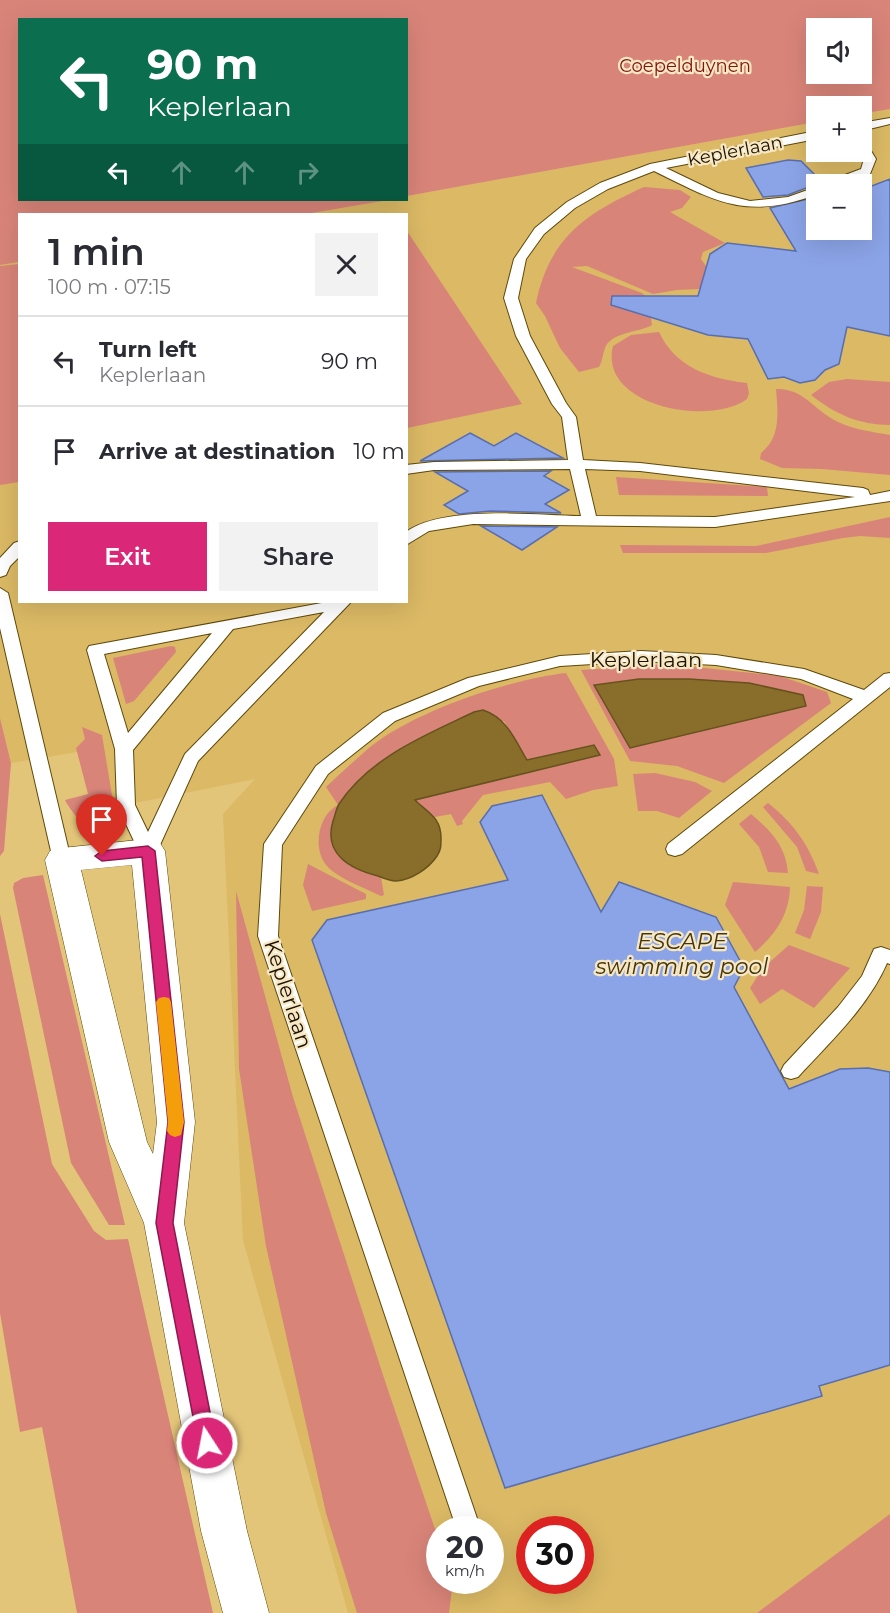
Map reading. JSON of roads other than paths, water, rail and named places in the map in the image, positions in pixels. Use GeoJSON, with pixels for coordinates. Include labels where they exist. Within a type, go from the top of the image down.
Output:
{"type":"FeatureCollection","features":[{"type":"Feature","properties":{"kind":"street"},"geometry":{"type":"LineString","coordinates":[[164,1223],[176,1122],[148,851],[62,860],[128,1142],[164,1223],[224,1531],[246,1613]]}},
{"type":"Feature","properties":{"kind":"lane"},"geometry":{"type":"LineString","coordinates":[[872,125],[890,121]]}},
{"type":"Feature","properties":{"kind":"lane","name":"Keplerlaan"},"geometry":{"type":"LineString","coordinates":[[590,520],[569,417],[559,404],[523,336],[511,298],[520,259],[539,231],[571,205],[604,186],[654,167],[806,137]]}},
{"type":"Feature","properties":{"kind":"lane"},"geometry":{"type":"LineString","coordinates":[[858,174],[866,171],[869,162]]}},
{"type":"Feature","properties":{"kind":"lane","name":"Keplerlaan"},"geometry":{"type":"LineString","coordinates":[[654,167],[710,195],[736,203],[764,205],[796,200],[806,196]]}},
{"type":"Feature","properties":{"kind":"lane"},"geometry":{"type":"LineString","coordinates":[[408,470],[434,466],[640,467],[888,496]]}},
{"type":"Feature","properties":{"kind":"lane"},"geometry":{"type":"LineString","coordinates":[[408,539],[424,527],[473,519],[715,522],[888,496]]}},
{"type":"Feature","properties":{"kind":"lane"},"geometry":{"type":"LineString","coordinates":[[0,572],[2,565],[18,548]]}},
{"type":"Feature","properties":{"kind":"lane"},"geometry":{"type":"LineString","coordinates":[[0,593],[62,860]]}},
{"type":"Feature","properties":{"kind":"lane"},"geometry":{"type":"LineString","coordinates":[[148,851],[126,805],[124,749],[95,650],[342,603]]}},
{"type":"Feature","properties":{"kind":"lane"},"geometry":{"type":"LineString","coordinates":[[148,851],[191,758],[342,603]]}},
{"type":"Feature","properties":{"kind":"lane"},"geometry":{"type":"LineString","coordinates":[[124,749],[228,625]]}},
{"type":"Feature","properties":{"kind":"lane","name":"Keplerlaan"},"geometry":{"type":"LineString","coordinates":[[464,1516],[268,936],[273,844],[322,770],[389,717],[474,682],[560,662],[641,656],[716,660],[804,674],[865,697]]}},
{"type":"Feature","properties":{"kind":"lane"},"geometry":{"type":"LineString","coordinates":[[675,849],[890,678]]}},
{"type":"Feature","properties":{"kind":"lane"},"geometry":{"type":"LineString","coordinates":[[791,1071],[845,1012],[886,955]]}},
{"type":"Feature","properties":{"kind":"park label","name":"Coepelduynen"},"geometry":{"type":"Point","coordinates":[685,66]}},
{"type":"Feature","properties":{"kind":"water label","name":"ESCAPE swimming pool"},"geometry":{"type":"Point","coordinates":[682,954]}}]}
